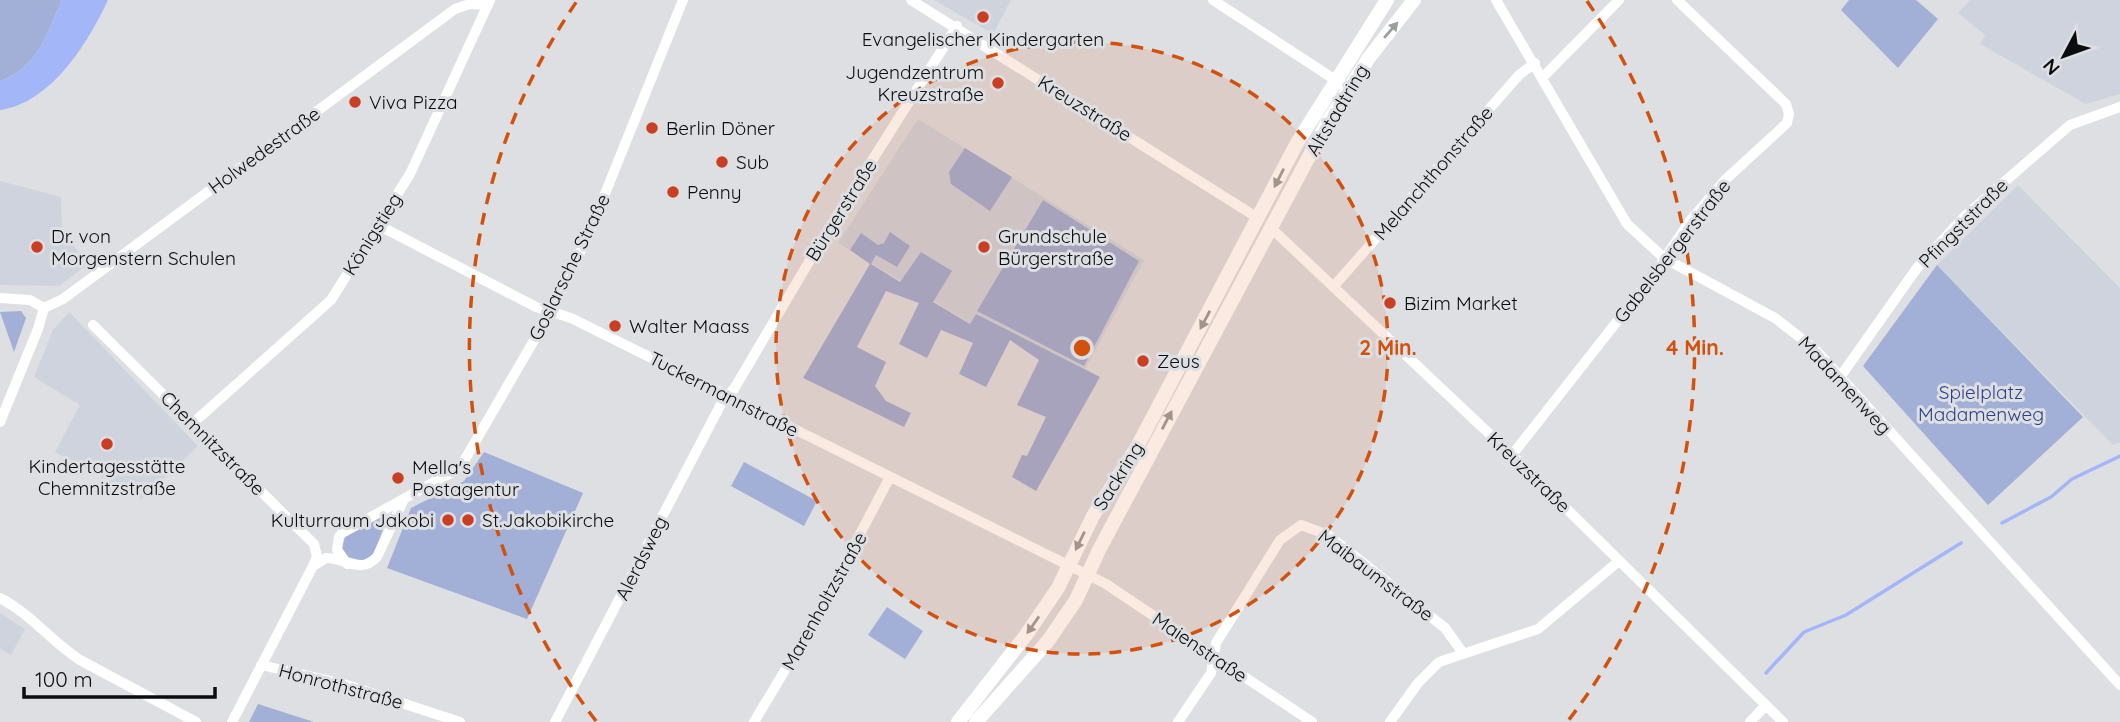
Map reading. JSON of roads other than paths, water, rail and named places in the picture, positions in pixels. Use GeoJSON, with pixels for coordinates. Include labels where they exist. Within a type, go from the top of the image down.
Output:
{"type":"FeatureCollection","features":[{"type":"Feature","properties":{"kind":"main road","name":"Altstadtring"},"geometry":{"type":"LineString","coordinates":[[1258,218],[1335,79],[1387,0]]}},
{"type":"Feature","properties":{"kind":"main road","name":"Altstadtring"},"geometry":{"type":"LineString","coordinates":[[1271,228],[1348,88],[1414,0]]}},
{"type":"Feature","properties":{"kind":"main road","name":"Sackring"},"geometry":{"type":"LineString","coordinates":[[958,722],[1049,602],[1102,500],[1142,438],[1258,218]]}},
{"type":"Feature","properties":{"kind":"main road","name":"Sackring"},"geometry":{"type":"LineString","coordinates":[[976,722],[1041,651],[1076,600],[1271,228]]}},
{"type":"Feature","properties":{"kind":"street","name":"Goslarsche Straße"},"geometry":{"type":"LineString","coordinates":[[347,564],[338,553],[339,537],[456,470],[464,461],[551,311],[588,236],[683,0]]}},
{"type":"Feature","properties":{"kind":"street","name":"Kreuzstraße"},"geometry":{"type":"LineString","coordinates":[[911,0],[957,26],[1258,218]]}},
{"type":"Feature","properties":{"kind":"street"},"geometry":{"type":"LineString","coordinates":[[1213,0],[1348,88]]}},
{"type":"Feature","properties":{"kind":"street","name":"Madamenweg"},"geometry":{"type":"LineString","coordinates":[[1496,0],[1544,78],[1620,216],[1664,258],[1788,327],[1815,349],[2120,685]]}},
{"type":"Feature","properties":{"kind":"street"},"geometry":{"type":"LineString","coordinates":[[1544,78],[1619,0]]}},
{"type":"Feature","properties":{"kind":"street","name":"Gabelsbergerstraße"},"geometry":{"type":"LineString","coordinates":[[1512,455],[1716,190],[1783,128],[1789,114],[1786,104],[1677,0]]}},
{"type":"Feature","properties":{"kind":"street","name":"Königstieg"},"geometry":{"type":"LineString","coordinates":[[194,423],[331,300],[410,174],[489,3]]}},
{"type":"Feature","properties":{"kind":"street","name":"Holwedestraße"},"geometry":{"type":"LineString","coordinates":[[44,308],[63,299],[455,9],[489,3]]}},
{"type":"Feature","properties":{"kind":"street","name":"Bürgerstraße"},"geometry":{"type":"LineString","coordinates":[[727,396],[957,26]]}},
{"type":"Feature","properties":{"kind":"street","name":"Melanchthonstraße"},"geometry":{"type":"LineString","coordinates":[[1335,286],[1519,75],[1535,63]]}},
{"type":"Feature","properties":{"kind":"street","name":"Pfingststraße"},"geometry":{"type":"LineString","coordinates":[[1840,377],[1917,268],[1965,216],[2070,125],[2120,107]]}},
{"type":"Feature","properties":{"kind":"street","name":"Tuckermannstraße"},"geometry":{"type":"LineString","coordinates":[[378,225],[551,311],[571,318],[1068,567]]}},
{"type":"Feature","properties":{"kind":"street","name":"Kreuzstraße"},"geometry":{"type":"LineString","coordinates":[[1271,228],[1512,455],[1783,722]]}},
{"type":"Feature","properties":{"kind":"street"},"geometry":{"type":"LineString","coordinates":[[0,298],[30,300],[44,308],[38,330],[0,422]]}},
{"type":"Feature","properties":{"kind":"street","name":"Chemnitzstraße"},"geometry":{"type":"LineString","coordinates":[[93,325],[314,544],[317,556],[313,566]]}},
{"type":"Feature","properties":{"kind":"street","name":"Alerdsweg"},"geometry":{"type":"LineString","coordinates":[[555,722],[727,396]]}},
{"type":"Feature","properties":{"kind":"street","name":"Marenholtzstraße"},"geometry":{"type":"LineString","coordinates":[[754,722],[811,625],[890,477]]}},
{"type":"Feature","properties":{"kind":"street"},"geometry":{"type":"LineString","coordinates":[[232,722],[313,566],[326,558],[362,567],[377,557],[397,509],[406,497]]}},
{"type":"Feature","properties":{"kind":"street","name":"Maibaumstraße"},"geometry":{"type":"LineString","coordinates":[[1178,722],[1211,673],[1216,658],[1216,643],[1280,540],[1301,525],[1328,535],[1445,628],[1463,653]]}},
{"type":"Feature","properties":{"kind":"street"},"geometry":{"type":"LineString","coordinates":[[1390,722],[1427,672],[1439,662],[1538,629],[1619,561]]}},
{"type":"Feature","properties":{"kind":"street","name":"Maienstraße"},"geometry":{"type":"LineString","coordinates":[[1068,567],[1114,589],[1312,722]]}},
{"type":"Feature","properties":{"kind":"street"},"geometry":{"type":"LineString","coordinates":[[0,598],[34,619],[65,650],[80,660],[196,722]]}},
{"type":"Feature","properties":{"kind":"street","name":"Honrothstraße"},"geometry":{"type":"LineString","coordinates":[[261,665],[344,684],[460,722]]}},
{"type":"Feature","properties":{"kind":"street"},"geometry":{"type":"LineString","coordinates":[[1750,722],[1766,705]]}},
{"type":"Feature","properties":{"kind":"street"},"geometry":{"type":"LineString","coordinates":[[1287,722],[1296,711]]}},
{"type":"Feature","properties":{"kind":"waterway"},"geometry":{"type":"LineString","coordinates":[[2002,523],[2051,497],[2072,479],[2120,456]]}},
{"type":"Feature","properties":{"kind":"waterway"},"geometry":{"type":"LineString","coordinates":[[1766,673],[1804,632],[1846,615],[1961,543]]}},
{"type":"Feature","properties":{"kind":"place","name":"Evangelischer Kindergarten"},"geometry":{"type":"Point","coordinates":[983,17]}},
{"type":"Feature","properties":{"kind":"place","name":"Jugendzentrum Kreuzstraße"},"geometry":{"type":"Point","coordinates":[998,83]}},
{"type":"Feature","properties":{"kind":"place","name":"Viva Pizza"},"geometry":{"type":"Point","coordinates":[355,102]}},
{"type":"Feature","properties":{"kind":"place","name":"Berlin Döner"},"geometry":{"type":"Point","coordinates":[652,128]}},
{"type":"Feature","properties":{"kind":"place","name":"Sub"},"geometry":{"type":"Point","coordinates":[722,162]}},
{"type":"Feature","properties":{"kind":"place","name":"Penny"},"geometry":{"type":"Point","coordinates":[673,192]}},
{"type":"Feature","properties":{"kind":"place","name":"Dr. von Morgenstern Schulen"},"geometry":{"type":"Point","coordinates":[37,247]}},
{"type":"Feature","properties":{"kind":"place","name":"Grundschule Bürgerstraße"},"geometry":{"type":"Point","coordinates":[984,247]}},
{"type":"Feature","properties":{"kind":"place","name":"Bizim Market"},"geometry":{"type":"Point","coordinates":[1390,303]}},
{"type":"Feature","properties":{"kind":"place","name":"Walter Maass"},"geometry":{"type":"Point","coordinates":[615,326]}},
{"type":"Feature","properties":{"kind":"place","name":"Zeus"},"geometry":{"type":"Point","coordinates":[1143,361]}},
{"type":"Feature","properties":{"kind":"place","name":"Kindertagesstätte Chemnitzstraße"},"geometry":{"type":"Point","coordinates":[107,444]}},
{"type":"Feature","properties":{"kind":"place","name":"Mella's Postagentur"},"geometry":{"type":"Point","coordinates":[398,478]}},
{"type":"Feature","properties":{"kind":"place","name":"Kulturraum Jakobi"},"geometry":{"type":"Point","coordinates":[448,520]}},
{"type":"Feature","properties":{"kind":"place","name":"St.Jakobikirche"},"geometry":{"type":"Point","coordinates":[468,520]}},
{"type":"Feature","properties":{"kind":"park label","name":"Spielplatz Madamenweg"},"geometry":{"type":"Point","coordinates":[1981,403]}}]}
